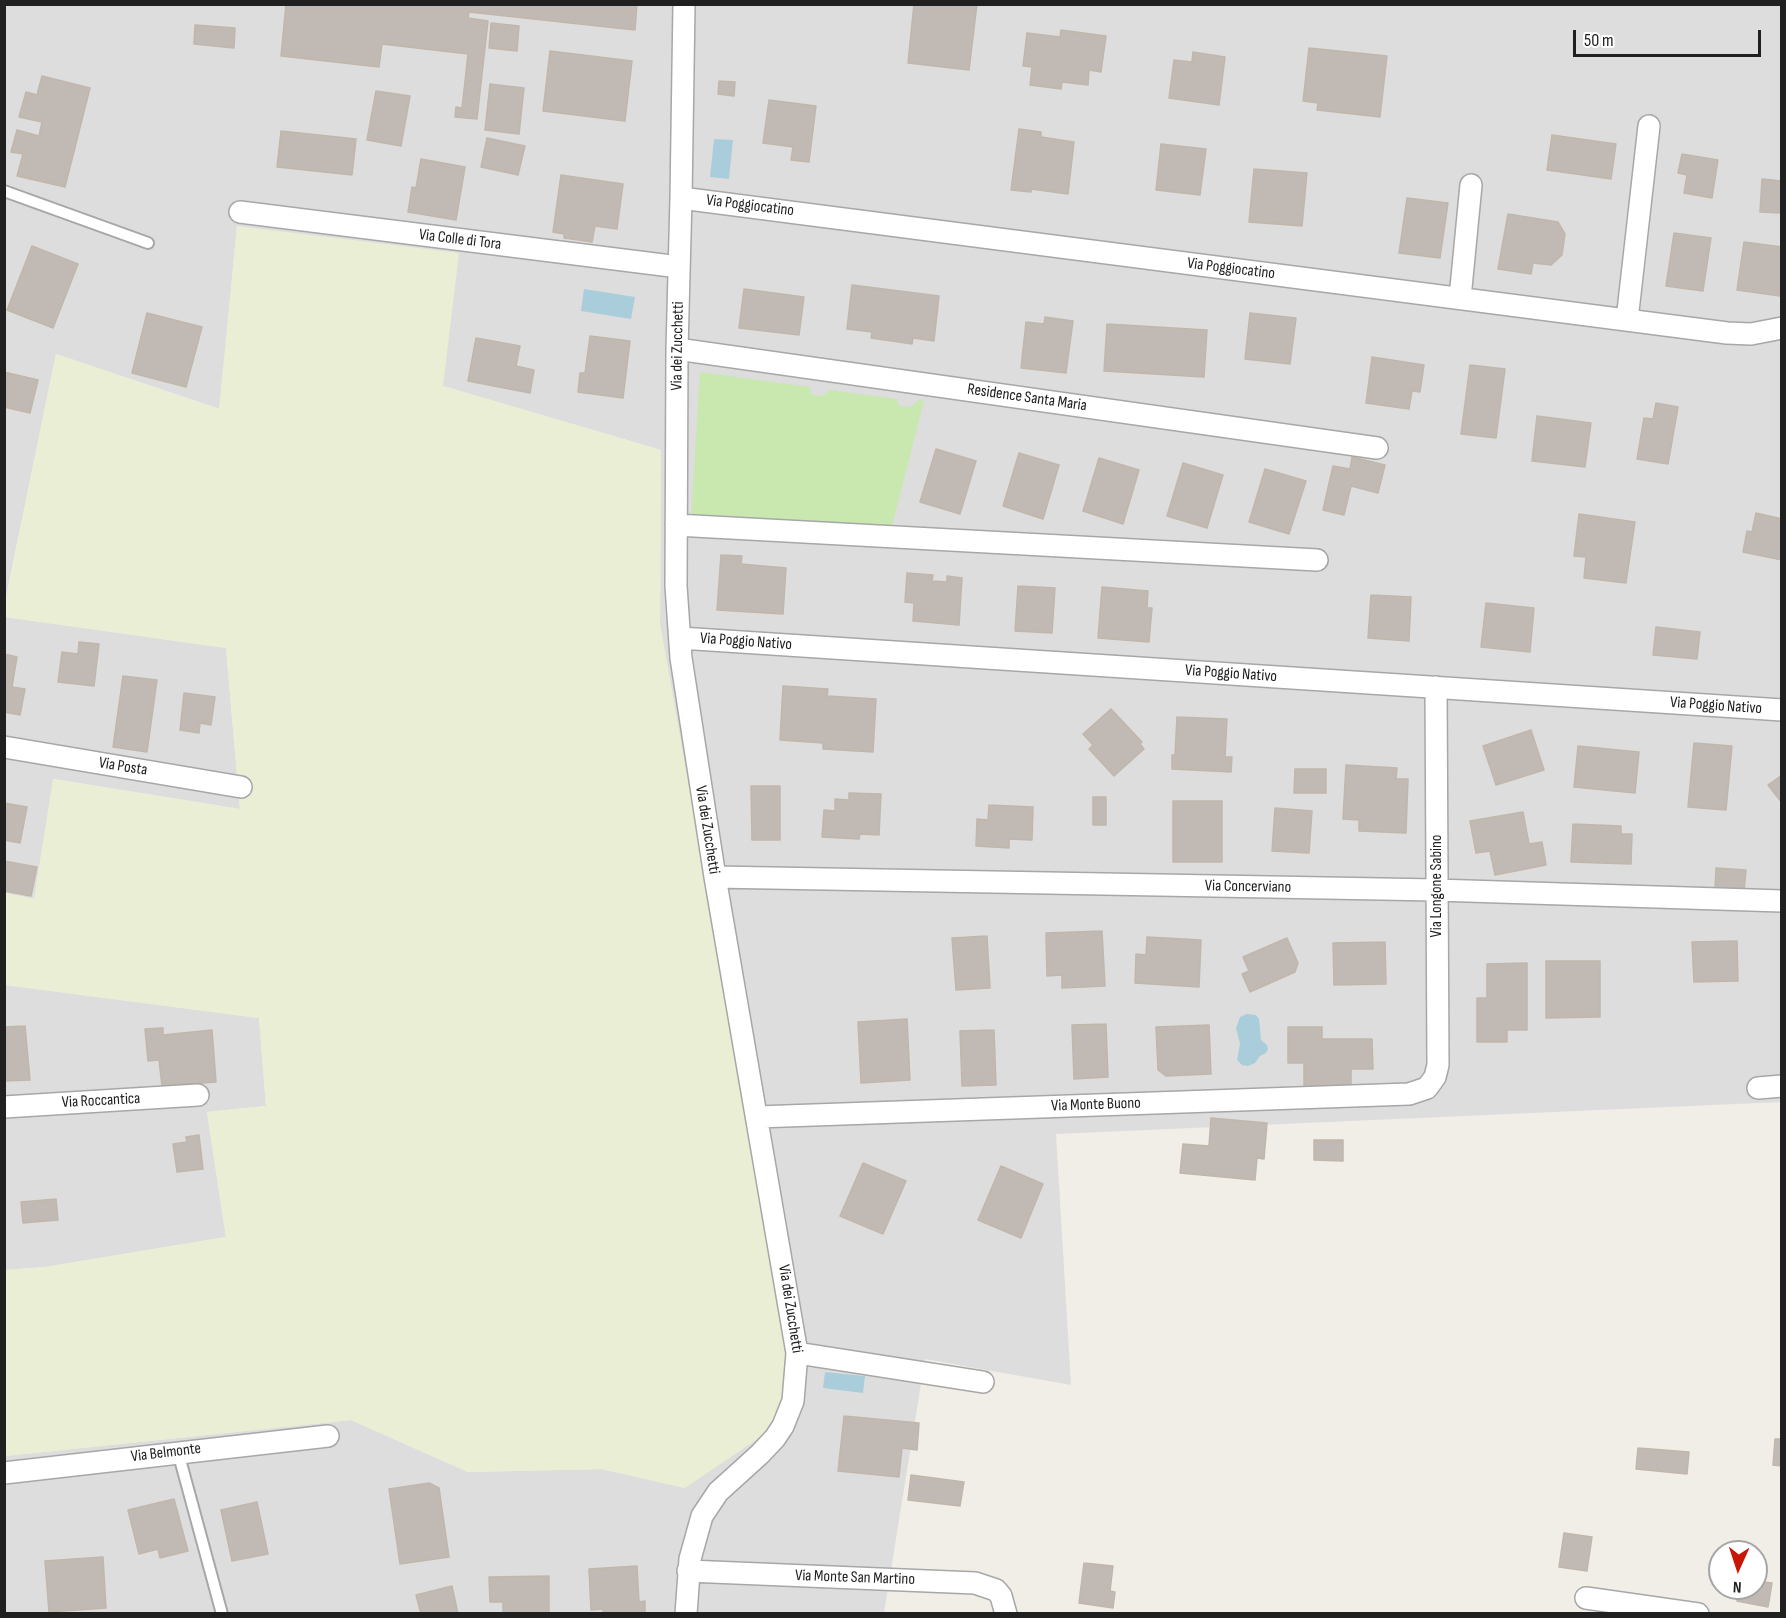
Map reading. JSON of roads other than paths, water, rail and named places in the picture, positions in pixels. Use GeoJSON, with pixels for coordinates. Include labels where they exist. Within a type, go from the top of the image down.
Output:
{"type":"FeatureCollection","features":[{"type":"Feature","properties":{"kind":"street","name":"Via dei Zucchetti"},"geometry":{"type":"LineString","coordinates":[[684,4],[677,349],[676,586],[680,638],[686,696],[715,877],[797,1353],[795,1389],[786,1420],[770,1443],[712,1499],[702,1516],[695,1536],[688,1571],[686,1614]]}},
{"type":"Feature","properties":{"kind":"street"},"geometry":{"type":"LineString","coordinates":[[1628,320],[1648,126]]}},
{"type":"Feature","properties":{"kind":"street"},"geometry":{"type":"LineString","coordinates":[[1460,298],[1471,185]]}},
{"type":"Feature","properties":{"kind":"street","name":"Via Poggiocatino"},"geometry":{"type":"LineString","coordinates":[[681,198],[1738,334],[1782,328]]}},
{"type":"Feature","properties":{"kind":"street","name":"Via Colle di Tora"},"geometry":{"type":"LineString","coordinates":[[240,212],[679,267]]}},
{"type":"Feature","properties":{"kind":"street","name":"Residence Santa Maria"},"geometry":{"type":"LineString","coordinates":[[677,349],[1377,448]]}},
{"type":"Feature","properties":{"kind":"street"},"geometry":{"type":"LineString","coordinates":[[676,525],[1317,560]]}},
{"type":"Feature","properties":{"kind":"street","name":"Via Poggio Nativo"},"geometry":{"type":"LineString","coordinates":[[680,638],[1782,710]]}},
{"type":"Feature","properties":{"kind":"street","name":"Via Longone Sabino"},"geometry":{"type":"LineString","coordinates":[[1432,1084],[1438,1065],[1436,687]]}},
{"type":"Feature","properties":{"kind":"street","name":"Via Posta"},"geometry":{"type":"LineString","coordinates":[[4,747],[241,787]]}},
{"type":"Feature","properties":{"kind":"street","name":"Via Concerviano"},"geometry":{"type":"LineString","coordinates":[[715,877],[1436,890],[1782,901]]}},
{"type":"Feature","properties":{"kind":"street","name":"Via Monte Buono"},"geometry":{"type":"LineString","coordinates":[[757,1117],[1408,1094],[1421,1091],[1432,1084]]}},
{"type":"Feature","properties":{"kind":"street"},"geometry":{"type":"LineString","coordinates":[[1758,1088],[1782,1086]]}},
{"type":"Feature","properties":{"kind":"street","name":"Via Roccantica"},"geometry":{"type":"LineString","coordinates":[[4,1107],[198,1095]]}},
{"type":"Feature","properties":{"kind":"street"},"geometry":{"type":"LineString","coordinates":[[797,1353],[983,1382]]}},
{"type":"Feature","properties":{"kind":"street","name":"Via Belmonte"},"geometry":{"type":"LineString","coordinates":[[4,1473],[328,1436]]}},
{"type":"Feature","properties":{"kind":"street","name":"Via Monte San Martino"},"geometry":{"type":"LineString","coordinates":[[688,1571],[975,1583],[996,1590],[1004,1604],[1006,1614]]}},
{"type":"Feature","properties":{"kind":"street"},"geometry":{"type":"LineString","coordinates":[[1586,1598],[1698,1614]]}},
{"type":"Feature","properties":{"kind":"lane"},"geometry":{"type":"LineString","coordinates":[[4,190],[148,243]]}},
{"type":"Feature","properties":{"kind":"lane"},"geometry":{"type":"LineString","coordinates":[[178,1452],[222,1614]]}},
{"type":"Feature","properties":{"kind":"water"},"geometry":{"type":"Polygon","coordinates":[[[714,139],[733,140],[729,179],[710,177],[714,139]]]}},
{"type":"Feature","properties":{"kind":"water"},"geometry":{"type":"Polygon","coordinates":[[[584,289],[635,297],[631,319],[581,311],[584,289]]]}},
{"type":"Feature","properties":{"kind":"water"},"geometry":{"type":"Polygon","coordinates":[[[1247,1014],[1256,1015],[1259,1019],[1261,1040],[1268,1049],[1255,1063],[1248,1066],[1242,1065],[1237,1060],[1240,1044],[1236,1028],[1240,1017],[1247,1014]]]}},
{"type":"Feature","properties":{"kind":"water"},"geometry":{"type":"Polygon","coordinates":[[[825,1372],[865,1376],[863,1393],[823,1388],[825,1372]]]}}]}
